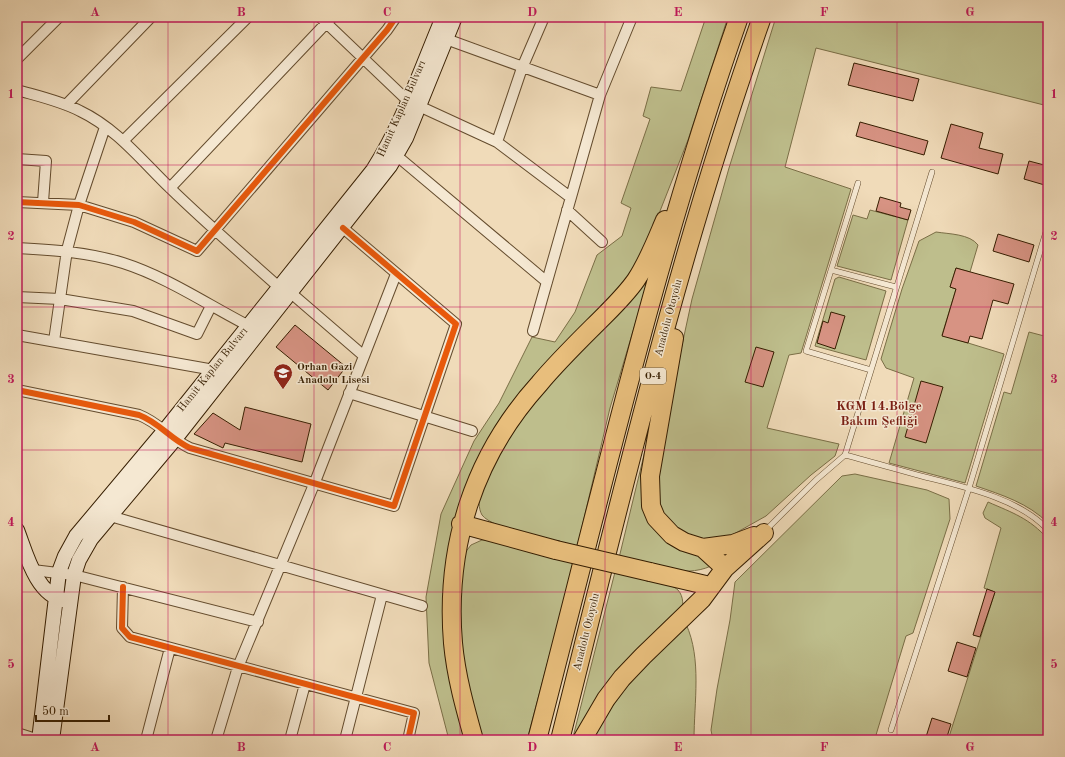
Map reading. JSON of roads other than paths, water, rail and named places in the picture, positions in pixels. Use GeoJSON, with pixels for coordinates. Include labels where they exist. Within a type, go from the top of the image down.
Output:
{"type":"FeatureCollection","features":[{"type":"Feature","properties":{"kind":"highway","name":"Anadolu Otoyolu"},"geometry":{"type":"LineString","coordinates":[[537,740],[640,340],[698,140],[739,17]]}},
{"type":"Feature","properties":{"kind":"highway","name":"Anadolu Otoyolu"},"geometry":{"type":"LineString","coordinates":[[560,740],[653,376],[694,227],[734,96],[762,17]]}},
{"type":"Feature","properties":{"kind":"highway"},"geometry":{"type":"LineString","coordinates":[[474,740],[458,674],[453,643],[452,588],[461,524],[481,471],[508,421],[540,382],[622,297],[644,267],[698,140]]}},
{"type":"Feature","properties":{"kind":"highway"},"geometry":{"type":"LineString","coordinates":[[694,227],[653,454],[649,493],[651,506],[656,518],[664,528],[684,542],[703,548],[725,568]]}},
{"type":"Feature","properties":{"kind":"highway"},"geometry":{"type":"LineString","coordinates":[[461,524],[556,550],[710,586]]}},
{"type":"Feature","properties":{"kind":"highway"},"geometry":{"type":"LineString","coordinates":[[703,548],[733,544],[764,533]]}},
{"type":"Feature","properties":{"kind":"highway"},"geometry":{"type":"LineString","coordinates":[[582,740],[606,699],[622,678],[702,599],[710,586],[725,568],[764,533]]}},
{"type":"Feature","properties":{"kind":"highway"},"geometry":{"type":"LineString","coordinates":[[673,578],[688,598],[690,606],[687,614]]}},
{"type":"Feature","properties":{"kind":"main road","name":"Hamit Kaplan Bulvarı"},"geometry":{"type":"LineString","coordinates":[[52,740],[64,600],[59,572],[64,556],[76,536],[170,435],[214,370],[249,326],[286,290],[342,228],[397,156],[443,17]]}},
{"type":"Feature","properties":{"kind":"main road","name":"Hamit Kaplan Bulvarı"},"geometry":{"type":"LineString","coordinates":[[39,740],[64,600],[84,549],[170,435],[286,290],[373,170],[414,104],[446,39],[455,17]]}},
{"type":"Feature","properties":{"kind":"main road"},"geometry":{"type":"LineString","coordinates":[[17,530],[33,570],[43,587],[64,600]]}},
{"type":"Feature","properties":{"kind":"street"},"geometry":{"type":"LineString","coordinates":[[17,59],[59,17]]}},
{"type":"Feature","properties":{"kind":"street"},"geometry":{"type":"LineString","coordinates":[[66,105],[152,17]]}},
{"type":"Feature","properties":{"kind":"street"},"geometry":{"type":"LineString","coordinates":[[123,141],[248,17]]}},
{"type":"Feature","properties":{"kind":"street"},"geometry":{"type":"LineString","coordinates":[[17,202],[43,202],[79,206],[134,222],[197,251],[216,231],[364,58],[396,17]]}},
{"type":"Feature","properties":{"kind":"street"},"geometry":{"type":"LineString","coordinates":[[498,142],[522,68],[544,17]]}},
{"type":"Feature","properties":{"kind":"street"},"geometry":{"type":"LineString","coordinates":[[533,331],[600,95],[632,17]]}},
{"type":"Feature","properties":{"kind":"street"},"geometry":{"type":"LineString","coordinates":[[170,188],[326,19],[364,58],[414,104],[498,142],[570,197]]}},
{"type":"Feature","properties":{"kind":"street"},"geometry":{"type":"LineString","coordinates":[[446,39],[522,68],[600,95]]}},
{"type":"Feature","properties":{"kind":"street"},"geometry":{"type":"LineString","coordinates":[[17,90],[81,111],[105,127],[123,141],[216,231],[364,356]]}},
{"type":"Feature","properties":{"kind":"street"},"geometry":{"type":"LineString","coordinates":[[54,341],[67,250],[79,206],[105,127]]}},
{"type":"Feature","properties":{"kind":"street"},"geometry":{"type":"LineString","coordinates":[[397,156],[547,282]]}},
{"type":"Feature","properties":{"kind":"street"},"geometry":{"type":"LineString","coordinates":[[17,159],[46,161],[43,202]]}},
{"type":"Feature","properties":{"kind":"street"},"geometry":{"type":"LineString","coordinates":[[567,210],[602,242]]}},
{"type":"Feature","properties":{"kind":"street"},"geometry":{"type":"LineString","coordinates":[[17,390],[138,415],[154,421],[170,435],[190,448],[315,482],[394,506],[456,324],[342,228]]}},
{"type":"Feature","properties":{"kind":"street"},"geometry":{"type":"LineString","coordinates":[[17,248],[67,250],[107,259],[137,268],[249,326]]}},
{"type":"Feature","properties":{"kind":"street"},"geometry":{"type":"LineString","coordinates":[[216,740],[238,667],[315,482],[396,274]]}},
{"type":"Feature","properties":{"kind":"street"},"geometry":{"type":"LineString","coordinates":[[17,297],[60,299],[133,311],[197,334],[210,306]]}},
{"type":"Feature","properties":{"kind":"street"},"geometry":{"type":"LineString","coordinates":[[17,335],[214,370]]}},
{"type":"Feature","properties":{"kind":"street"},"geometry":{"type":"LineString","coordinates":[[349,393],[472,431]]}},
{"type":"Feature","properties":{"kind":"street"},"geometry":{"type":"LineString","coordinates":[[110,516],[281,564],[422,606]]}},
{"type":"Feature","properties":{"kind":"street"},"geometry":{"type":"LineString","coordinates":[[33,570],[74,575],[258,622]]}},
{"type":"Feature","properties":{"kind":"street"},"geometry":{"type":"LineString","coordinates":[[123,587],[121,620],[125,633],[130,637],[414,713],[408,740]]}},
{"type":"Feature","properties":{"kind":"street"},"geometry":{"type":"LineString","coordinates":[[345,740],[382,595]]}},
{"type":"Feature","properties":{"kind":"street"},"geometry":{"type":"LineString","coordinates":[[146,740],[170,648]]}},
{"type":"Feature","properties":{"kind":"street"},"geometry":{"type":"LineString","coordinates":[[290,740],[305,684]]}},
{"type":"Feature","properties":{"kind":"street"},"geometry":{"type":"LineString","coordinates":[[17,733],[39,740]]}},
{"type":"Feature","properties":{"kind":"lane"},"geometry":{"type":"LineString","coordinates":[[764,533],[816,480],[845,455],[932,172]]}},
{"type":"Feature","properties":{"kind":"lane"},"geometry":{"type":"LineString","coordinates":[[858,183],[806,351],[871,370]]}},
{"type":"Feature","properties":{"kind":"lane"},"geometry":{"type":"LineString","coordinates":[[891,730],[969,488],[1048,225]]}},
{"type":"Feature","properties":{"kind":"lane"},"geometry":{"type":"LineString","coordinates":[[831,270],[896,287]]}},
{"type":"Feature","properties":{"kind":"lane"},"geometry":{"type":"LineString","coordinates":[[845,455],[969,488],[1022,510],[1033,516],[1048,530]]}},
{"type":"Feature","properties":{"kind":"place","name":"Orhan Gazi Anadolu Lisesi"},"geometry":{"type":"Point","coordinates":[283,390]}},
{"type":"Feature","properties":{"kind":"district","name":"KGM 14.Bölge Bakım Şefliği"},"geometry":{"type":"Point","coordinates":[879,414]}}]}
